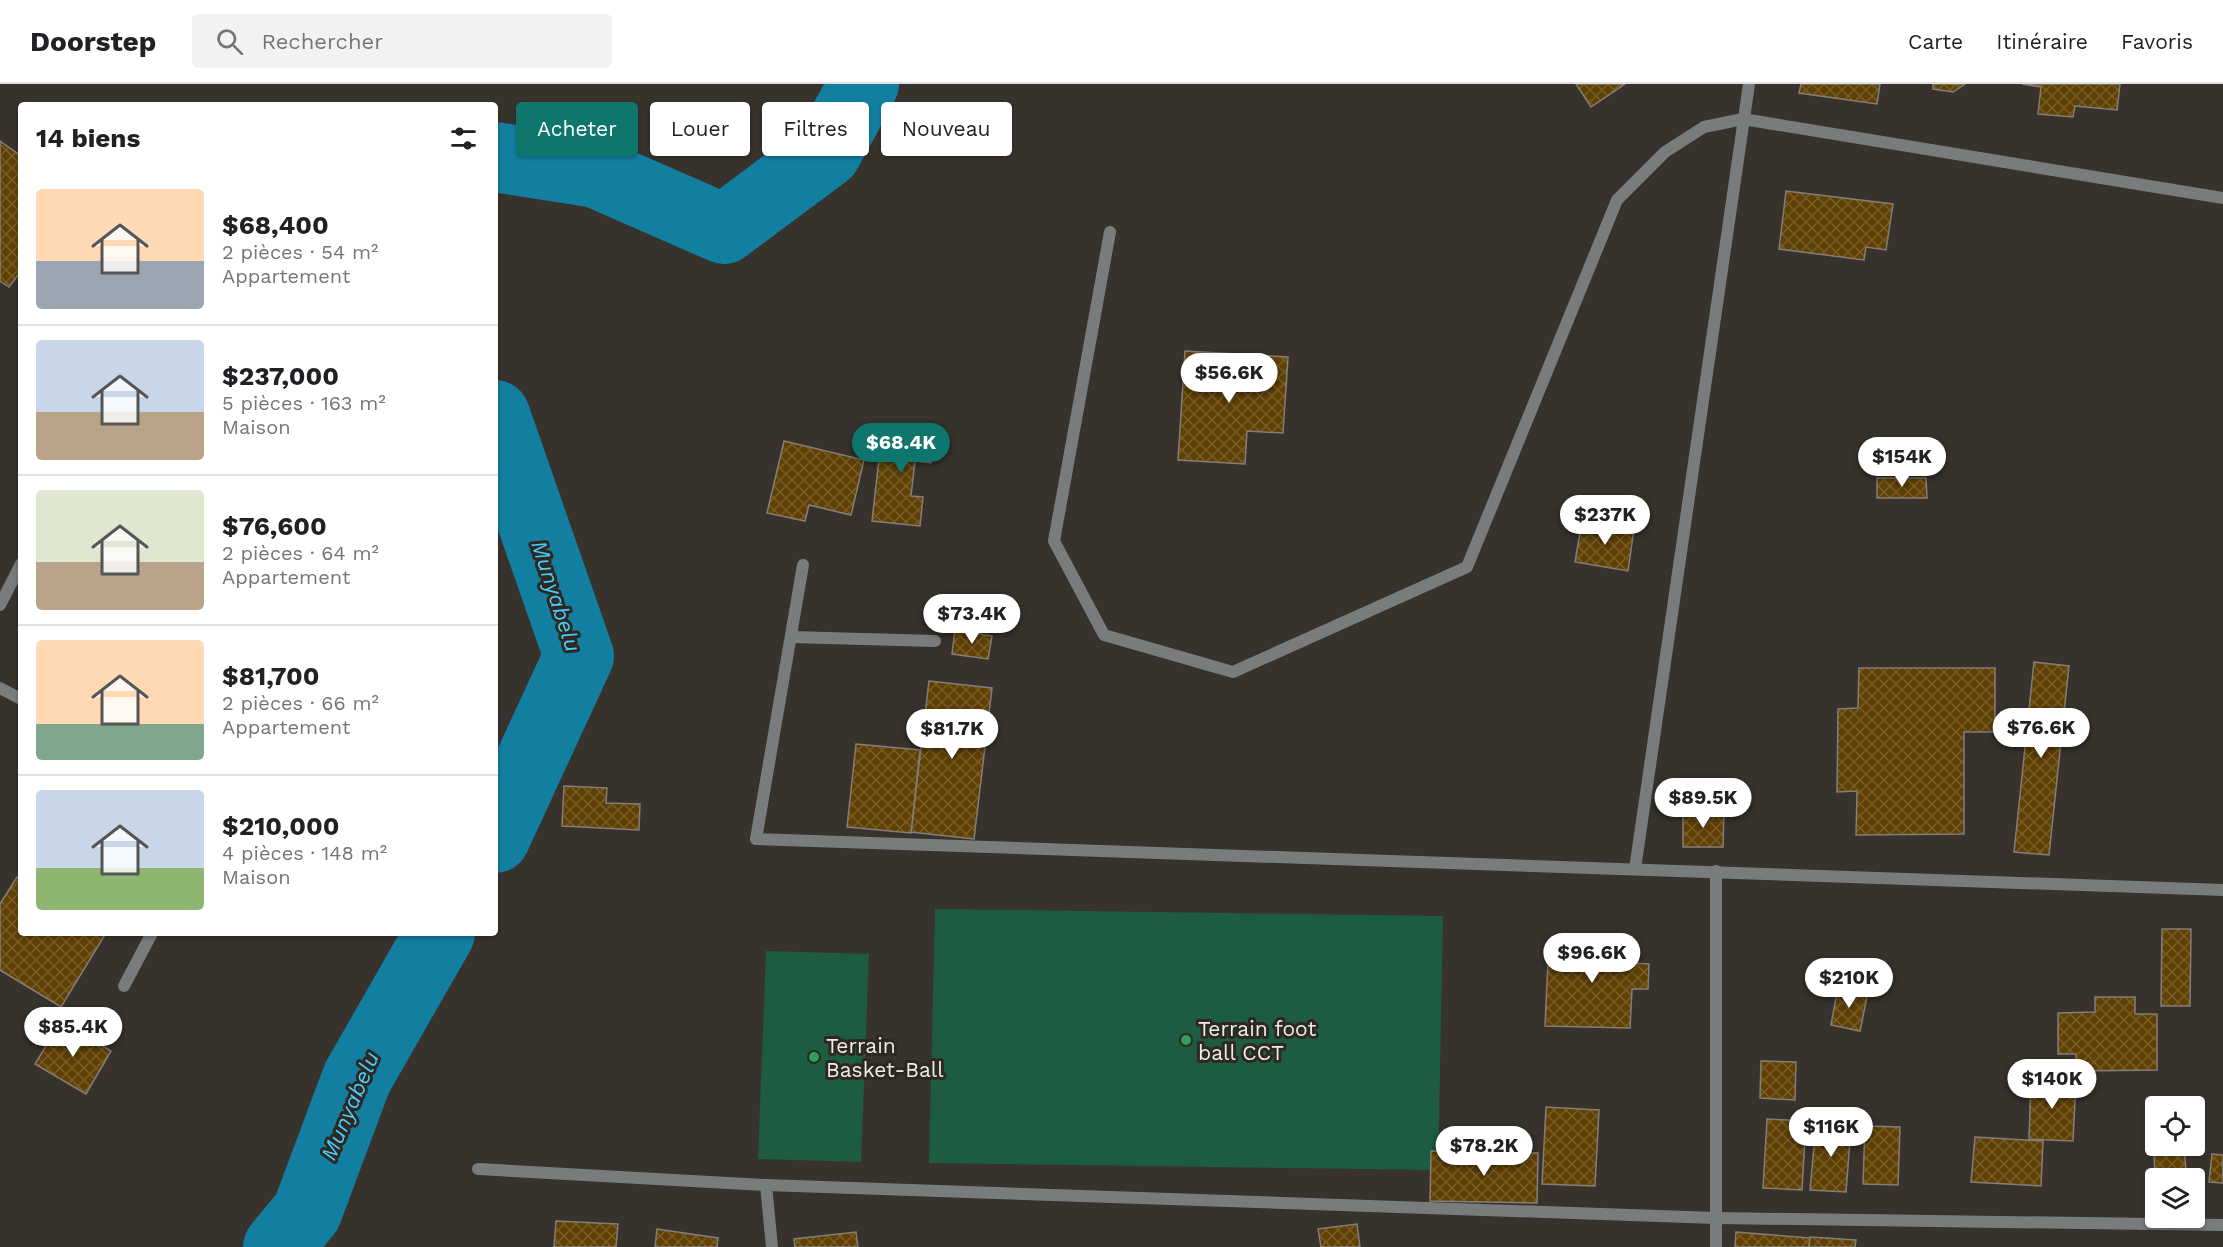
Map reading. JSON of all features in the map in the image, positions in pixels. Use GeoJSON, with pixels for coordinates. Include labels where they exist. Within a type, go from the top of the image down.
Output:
{"type":"FeatureCollection","features":[{"type":"Feature","properties":{"kind":"street"},"geometry":{"type":"LineString","coordinates":[[1635,869],[1749,84]]}},
{"type":"Feature","properties":{"kind":"street"},"geometry":{"type":"LineString","coordinates":[[1110,232],[1054,541],[1104,635],[1233,672],[1467,567],[1617,200],[1665,152],[1704,127],[1743,119],[2223,198]]}},
{"type":"Feature","properties":{"kind":"street"},"geometry":{"type":"LineString","coordinates":[[803,565],[756,839],[2223,890]]}},
{"type":"Feature","properties":{"kind":"street"},"geometry":{"type":"LineString","coordinates":[[0,605],[18,570]]}},
{"type":"Feature","properties":{"kind":"street"},"geometry":{"type":"LineString","coordinates":[[791,637],[935,641]]}},
{"type":"Feature","properties":{"kind":"street"},"geometry":{"type":"LineString","coordinates":[[0,688],[18,697]]}},
{"type":"Feature","properties":{"kind":"street"},"geometry":{"type":"LineString","coordinates":[[1716,872],[1716,1247]]}},
{"type":"Feature","properties":{"kind":"street"},"geometry":{"type":"LineString","coordinates":[[124,986],[150,936]]}},
{"type":"Feature","properties":{"kind":"street"},"geometry":{"type":"LineString","coordinates":[[478,1169],[766,1185],[1716,1218],[2223,1225]]}},
{"type":"Feature","properties":{"kind":"street"},"geometry":{"type":"LineString","coordinates":[[766,1185],[772,1247]]}},
{"type":"Feature","properties":{"kind":"green space","name":"Terrain foot ball CCT"},"geometry":{"type":"Polygon","coordinates":[[[935,909],[1443,916],[1438,1170],[929,1163],[935,909]]]}},
{"type":"Feature","properties":{"kind":"green space","name":"Terrain Basket-Ball"},"geometry":{"type":"Polygon","coordinates":[[[766,951],[869,954],[861,1162],[758,1159],[766,951]]]}},
{"type":"Feature","properties":{"kind":"building"},"geometry":{"type":"Polygon","coordinates":[[[1576,84],[1625,84],[1591,107],[1576,84]]]}},
{"type":"Feature","properties":{"kind":"building"},"geometry":{"type":"Polygon","coordinates":[[[1801,84],[1880,84],[1877,104],[1799,93],[1801,84]]]}},
{"type":"Feature","properties":{"kind":"building"},"geometry":{"type":"Polygon","coordinates":[[[1933,84],[1965,84],[1953,92],[1933,89],[1933,84]]]}},
{"type":"Feature","properties":{"kind":"building"},"geometry":{"type":"Polygon","coordinates":[[[2022,84],[2120,84],[2117,110],[2075,106],[2073,117],[2038,114],[2041,87],[2022,84]]]}},
{"type":"Feature","properties":{"kind":"building"},"geometry":{"type":"Polygon","coordinates":[[[0,141],[18,154],[18,275],[9,287],[0,281],[0,141]]]}},
{"type":"Feature","properties":{"kind":"building"},"geometry":{"type":"Polygon","coordinates":[[[1786,191],[1893,204],[1886,250],[1866,247],[1864,260],[1779,249],[1786,191]]]}},
{"type":"Feature","properties":{"kind":"building"},"geometry":{"type":"Polygon","coordinates":[[[1185,351],[1288,357],[1283,433],[1247,431],[1245,464],[1178,460],[1185,351]]]}},
{"type":"Feature","properties":{"kind":"building"},"geometry":{"type":"Polygon","coordinates":[[[883,424],[935,430],[931,463],[915,461],[911,496],[923,497],[920,526],[872,521],[883,424]]]}},
{"type":"Feature","properties":{"kind":"building"},"geometry":{"type":"Polygon","coordinates":[[[784,441],[864,460],[851,515],[809,505],[805,521],[767,513],[784,441]]]}},
{"type":"Feature","properties":{"kind":"building"},"geometry":{"type":"Polygon","coordinates":[[[1877,478],[1926,478],[1927,498],[1877,498],[1877,478]]]}},
{"type":"Feature","properties":{"kind":"building"},"geometry":{"type":"Polygon","coordinates":[[[1582,521],[1634,529],[1628,571],[1575,562],[1582,521]]]}},
{"type":"Feature","properties":{"kind":"building"},"geometry":{"type":"Polygon","coordinates":[[[955,630],[992,636],[988,659],[952,654],[955,630]]]}},
{"type":"Feature","properties":{"kind":"building"},"geometry":{"type":"Polygon","coordinates":[[[2034,662],[2069,666],[2049,855],[2014,852],[2034,662]]]}},
{"type":"Feature","properties":{"kind":"building"},"geometry":{"type":"Polygon","coordinates":[[[1859,668],[1995,668],[1995,732],[1964,732],[1964,834],[1856,835],[1857,791],[1837,792],[1838,709],[1858,708],[1859,668]]]}},
{"type":"Feature","properties":{"kind":"building"},"geometry":{"type":"Polygon","coordinates":[[[929,681],[992,688],[974,839],[911,832],[929,681]]]}},
{"type":"Feature","properties":{"kind":"building"},"geometry":{"type":"Polygon","coordinates":[[[856,744],[920,750],[911,833],[847,827],[856,744]]]}},
{"type":"Feature","properties":{"kind":"building"},"geometry":{"type":"Polygon","coordinates":[[[564,786],[607,788],[606,803],[640,804],[639,830],[562,826],[564,786]]]}},
{"type":"Feature","properties":{"kind":"building"},"geometry":{"type":"Polygon","coordinates":[[[1724,810],[1723,847],[1683,847],[1683,811],[1724,810]]]}},
{"type":"Feature","properties":{"kind":"building"},"geometry":{"type":"Polygon","coordinates":[[[17,877],[18,936],[104,936],[61,1007],[0,970],[0,904],[17,877]]]}},
{"type":"Feature","properties":{"kind":"building"},"geometry":{"type":"Polygon","coordinates":[[[2162,929],[2191,929],[2190,1006],[2161,1006],[2162,929]]]}},
{"type":"Feature","properties":{"kind":"building"},"geometry":{"type":"Polygon","coordinates":[[[1549,940],[1633,943],[1633,963],[1649,964],[1648,989],[1632,989],[1630,1028],[1545,1026],[1549,940]]]}},
{"type":"Feature","properties":{"kind":"building"},"geometry":{"type":"Polygon","coordinates":[[[1838,987],[1868,992],[1860,1031],[1831,1025],[1838,987]]]}},
{"type":"Feature","properties":{"kind":"building"},"geometry":{"type":"Polygon","coordinates":[[[2095,997],[2135,997],[2135,1014],[2157,1014],[2157,1070],[2076,1071],[2076,1054],[2058,1054],[2058,1013],[2095,1012],[2095,997]]]}},
{"type":"Feature","properties":{"kind":"building"},"geometry":{"type":"Polygon","coordinates":[[[61,1021],[111,1051],[86,1094],[35,1064],[61,1021]]]}},
{"type":"Feature","properties":{"kind":"building"},"geometry":{"type":"Polygon","coordinates":[[[1761,1061],[1796,1062],[1795,1100],[1760,1098],[1761,1061]]]}},
{"type":"Feature","properties":{"kind":"building"},"geometry":{"type":"Polygon","coordinates":[[[2031,1079],[2076,1081],[2073,1141],[2029,1139],[2031,1079]]]}},
{"type":"Feature","properties":{"kind":"building"},"geometry":{"type":"Polygon","coordinates":[[[1546,1107],[1599,1110],[1595,1186],[1542,1184],[1546,1107]]]}},
{"type":"Feature","properties":{"kind":"building"},"geometry":{"type":"Polygon","coordinates":[[[1767,1119],[1806,1121],[1802,1190],[1763,1188],[1767,1119]]]}},
{"type":"Feature","properties":{"kind":"building"},"geometry":{"type":"Polygon","coordinates":[[[1816,1124],[1851,1127],[1846,1192],[1810,1190],[1816,1124]]]}},
{"type":"Feature","properties":{"kind":"building"},"geometry":{"type":"Polygon","coordinates":[[[1865,1126],[1900,1127],[1898,1185],[1863,1184],[1865,1126]]]}},
{"type":"Feature","properties":{"kind":"building"},"geometry":{"type":"Polygon","coordinates":[[[1975,1137],[2043,1141],[2041,1186],[1971,1182],[1975,1137]]]}},
{"type":"Feature","properties":{"kind":"building"},"geometry":{"type":"Polygon","coordinates":[[[1431,1151],[1538,1153],[1537,1203],[1430,1201],[1431,1151]]]}},
{"type":"Feature","properties":{"kind":"building"},"geometry":{"type":"Polygon","coordinates":[[[2212,1154],[2223,1155],[2223,1183],[2209,1182],[2212,1154]]]}},
{"type":"Feature","properties":{"kind":"building"},"geometry":{"type":"Polygon","coordinates":[[[2154,1156],[2185,1156],[2186,1168],[2155,1168],[2154,1156]]]}},
{"type":"Feature","properties":{"kind":"building"},"geometry":{"type":"Polygon","coordinates":[[[556,1221],[618,1224],[616,1247],[554,1247],[556,1221]]]}},
{"type":"Feature","properties":{"kind":"building"},"geometry":{"type":"Polygon","coordinates":[[[1357,1224],[1360,1247],[1321,1247],[1318,1229],[1357,1224]]]}},
{"type":"Feature","properties":{"kind":"building"},"geometry":{"type":"Polygon","coordinates":[[[657,1229],[718,1238],[717,1247],[655,1247],[657,1229]]]}},
{"type":"Feature","properties":{"kind":"building"},"geometry":{"type":"Polygon","coordinates":[[[856,1232],[858,1247],[795,1247],[794,1239],[856,1232]]]}},
{"type":"Feature","properties":{"kind":"building"},"geometry":{"type":"Polygon","coordinates":[[[1736,1232],[1810,1238],[1809,1247],[1735,1247],[1736,1232]]]}},
{"type":"Feature","properties":{"kind":"building"},"geometry":{"type":"Polygon","coordinates":[[[1810,1237],[1856,1240],[1855,1247],[1809,1247],[1810,1237]]]}},
{"type":"Feature","properties":{"kind":"waterway","name":"Munyabelu"},"geometry":{"type":"LineString","coordinates":[[498,157],[596,173],[724,229],[826,153],[864,84]]}},
{"type":"Feature","properties":{"kind":"waterway","name":"Munyabelu"},"geometry":{"type":"LineString","coordinates":[[498,424],[579,656],[498,832]]}},
{"type":"Feature","properties":{"kind":"waterway","name":"Munyabelu"},"geometry":{"type":"LineString","coordinates":[[278,1247],[307,1212],[357,1078],[438,936]]}},
{"type":"Feature","properties":{"kind":"place","name":"Terrain foot ball CCT"},"geometry":{"type":"Point","coordinates":[1186,1040]}},
{"type":"Feature","properties":{"kind":"place","name":"Terrain Basket-Ball"},"geometry":{"type":"Point","coordinates":[814,1057]}}]}
